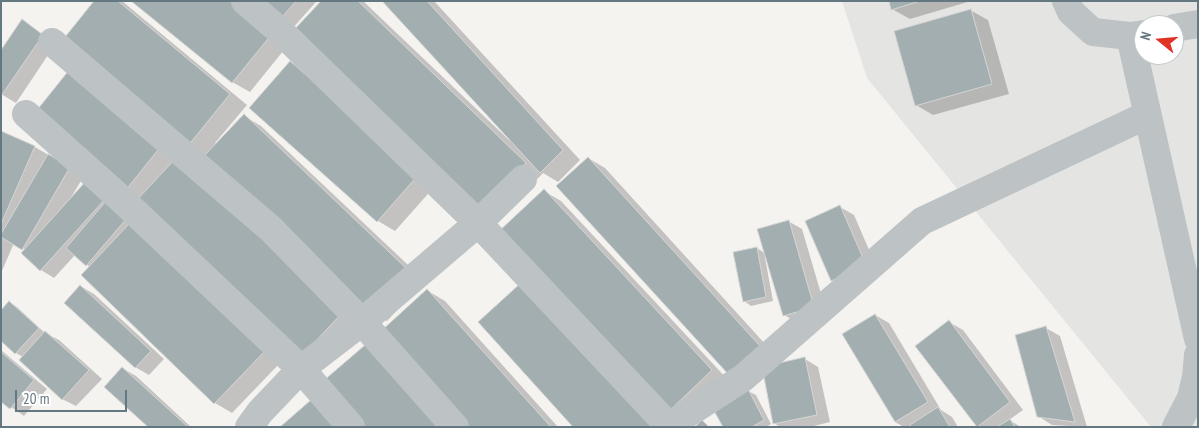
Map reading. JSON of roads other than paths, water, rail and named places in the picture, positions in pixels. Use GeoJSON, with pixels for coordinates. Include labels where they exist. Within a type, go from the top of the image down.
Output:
{"type":"FeatureCollection","features":[{"type":"Feature","properties":{"kind":"street"},"geometry":{"type":"LineString","coordinates":[[245,1],[280,30],[478,223],[667,426],[743,378],[922,221],[1148,115]]}},
{"type":"Feature","properties":{"kind":"street"},"geometry":{"type":"LineString","coordinates":[[1066,1],[1071,12],[1093,32],[1134,35]]}},
{"type":"Feature","properties":{"kind":"street"},"geometry":{"type":"LineString","coordinates":[[1184,26],[1198,24]]}},
{"type":"Feature","properties":{"kind":"street"},"geometry":{"type":"LineString","coordinates":[[52,42],[271,229],[362,322],[455,427]]}},
{"type":"Feature","properties":{"kind":"street"},"geometry":{"type":"LineString","coordinates":[[1141,65],[1148,115],[1198,339]]}},
{"type":"Feature","properties":{"kind":"street"},"geometry":{"type":"LineString","coordinates":[[26,114],[120,198],[301,369],[352,427]]}},
{"type":"Feature","properties":{"kind":"street"},"geometry":{"type":"LineString","coordinates":[[249,427],[260,412],[301,369],[362,322],[478,223],[523,180]]}},
{"type":"Feature","properties":{"kind":"street"},"geometry":{"type":"LineString","coordinates":[[1176,427],[1191,398],[1196,377],[1198,355]]}}]}
